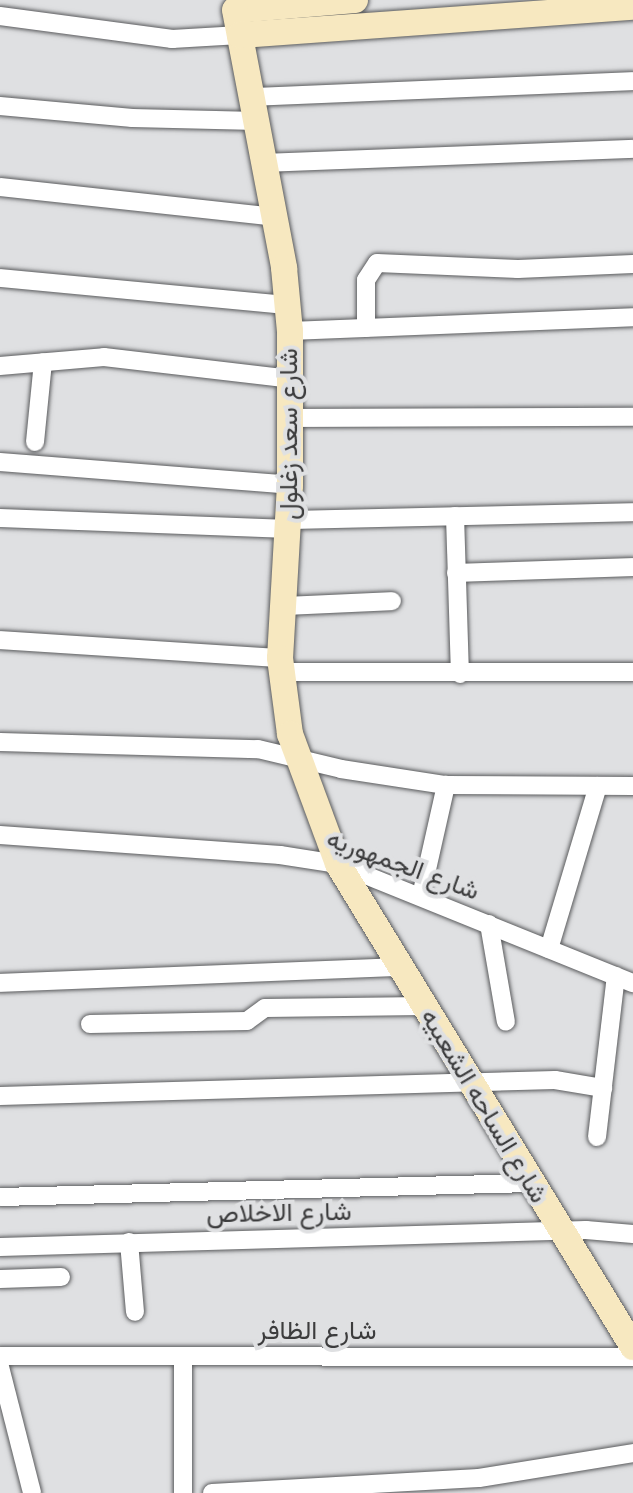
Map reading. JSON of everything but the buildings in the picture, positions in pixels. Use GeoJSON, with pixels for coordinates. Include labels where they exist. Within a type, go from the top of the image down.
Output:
{"type":"FeatureCollection","features":[{"type":"Feature","properties":{"kind":"main road"},"geometry":{"type":"LineString","coordinates":[[236,15],[355,0]]}},
{"type":"Feature","properties":{"kind":"main road"},"geometry":{"type":"LineString","coordinates":[[236,15],[633,7]]}},
{"type":"Feature","properties":{"kind":"main road","name":"شارع سعد زغلول"},"geometry":{"type":"LineString","coordinates":[[236,15],[275,217],[289,318],[290,485],[281,665],[298,757],[338,864]]}},
{"type":"Feature","properties":{"kind":"main road","name":"شارع الساحه الشعبيه"},"geometry":{"type":"LineString","coordinates":[[338,864],[632,1346]]}},
{"type":"Feature","properties":{"kind":"street"},"geometry":{"type":"LineString","coordinates":[[0,16],[160,38],[236,15]]}},
{"type":"Feature","properties":{"kind":"street"},"geometry":{"type":"LineString","coordinates":[[0,106],[132,118],[633,81]]}},
{"type":"Feature","properties":{"kind":"street"},"geometry":{"type":"LineString","coordinates":[[265,163],[633,149]]}},
{"type":"Feature","properties":{"kind":"street"},"geometry":{"type":"LineString","coordinates":[[0,187],[275,217]]}},
{"type":"Feature","properties":{"kind":"street"},"geometry":{"type":"LineString","coordinates":[[366,328],[366,280],[377,263],[518,269],[633,264]]}},
{"type":"Feature","properties":{"kind":"street"},"geometry":{"type":"LineString","coordinates":[[0,278],[366,328],[633,317]]}},
{"type":"Feature","properties":{"kind":"street"},"geometry":{"type":"LineString","coordinates":[[0,366],[104,357],[291,379]]}},
{"type":"Feature","properties":{"kind":"street"},"geometry":{"type":"LineString","coordinates":[[35,442],[43,362]]}},
{"type":"Feature","properties":{"kind":"street"},"geometry":{"type":"LineString","coordinates":[[291,418],[633,417]]}},
{"type":"Feature","properties":{"kind":"street"},"geometry":{"type":"LineString","coordinates":[[0,462],[290,485]]}},
{"type":"Feature","properties":{"kind":"street"},"geometry":{"type":"LineString","coordinates":[[0,518],[289,524],[633,512]]}},
{"type":"Feature","properties":{"kind":"street"},"geometry":{"type":"LineString","coordinates":[[455,516],[460,674]]}},
{"type":"Feature","properties":{"kind":"street"},"geometry":{"type":"LineString","coordinates":[[456,573],[633,567]]}},
{"type":"Feature","properties":{"kind":"street"},"geometry":{"type":"LineString","coordinates":[[283,606],[392,601]]}},
{"type":"Feature","properties":{"kind":"street"},"geometry":{"type":"LineString","coordinates":[[0,640],[281,665],[460,674],[633,672]]}},
{"type":"Feature","properties":{"kind":"street"},"geometry":{"type":"LineString","coordinates":[[0,742],[258,749],[341,769],[446,785],[633,786]]}},
{"type":"Feature","properties":{"kind":"street"},"geometry":{"type":"LineString","coordinates":[[421,896],[446,785]]}},
{"type":"Feature","properties":{"kind":"street"},"geometry":{"type":"LineString","coordinates":[[549,949],[598,786]]}},
{"type":"Feature","properties":{"kind":"street","name":"شارع الجمهوريه"},"geometry":{"type":"LineString","coordinates":[[0,835],[280,855],[338,864],[625,979]]}},
{"type":"Feature","properties":{"kind":"street"},"geometry":{"type":"LineString","coordinates":[[489,924],[506,1022]]}},
{"type":"Feature","properties":{"kind":"street"},"geometry":{"type":"LineString","coordinates":[[0,983],[135,974],[399,967]]}},
{"type":"Feature","properties":{"kind":"street"},"geometry":{"type":"LineString","coordinates":[[597,1137],[603,1088],[625,979]]}},
{"type":"Feature","properties":{"kind":"street"},"geometry":{"type":"LineString","coordinates":[[90,1024],[247,1021],[265,1008],[424,1006]]}},
{"type":"Feature","properties":{"kind":"street"},"geometry":{"type":"LineString","coordinates":[[0,1096],[471,1086],[555,1080],[603,1088]]}},
{"type":"Feature","properties":{"kind":"street"},"geometry":{"type":"LineString","coordinates":[[0,1197],[530,1183]]}},
{"type":"Feature","properties":{"kind":"street","name":"شارع الاخلاص"},"geometry":{"type":"LineString","coordinates":[[0,1247],[560,1231],[633,1234]]}},
{"type":"Feature","properties":{"kind":"street"},"geometry":{"type":"LineString","coordinates":[[129,1242],[135,1312]]}},
{"type":"Feature","properties":{"kind":"street"},"geometry":{"type":"LineString","coordinates":[[0,1279],[61,1277]]}},
{"type":"Feature","properties":{"kind":"street","name":"شارع الظافر"},"geometry":{"type":"LineString","coordinates":[[0,1356],[183,1357],[632,1346]]}},
{"type":"Feature","properties":{"kind":"street"},"geometry":{"type":"LineString","coordinates":[[183,1357],[183,1493]]}},
{"type":"Feature","properties":{"kind":"street"},"geometry":{"type":"LineString","coordinates":[[0,1367],[32,1493]]}},
{"type":"Feature","properties":{"kind":"street"},"geometry":{"type":"LineString","coordinates":[[212,1493],[479,1478],[633,1453]]}}]}
